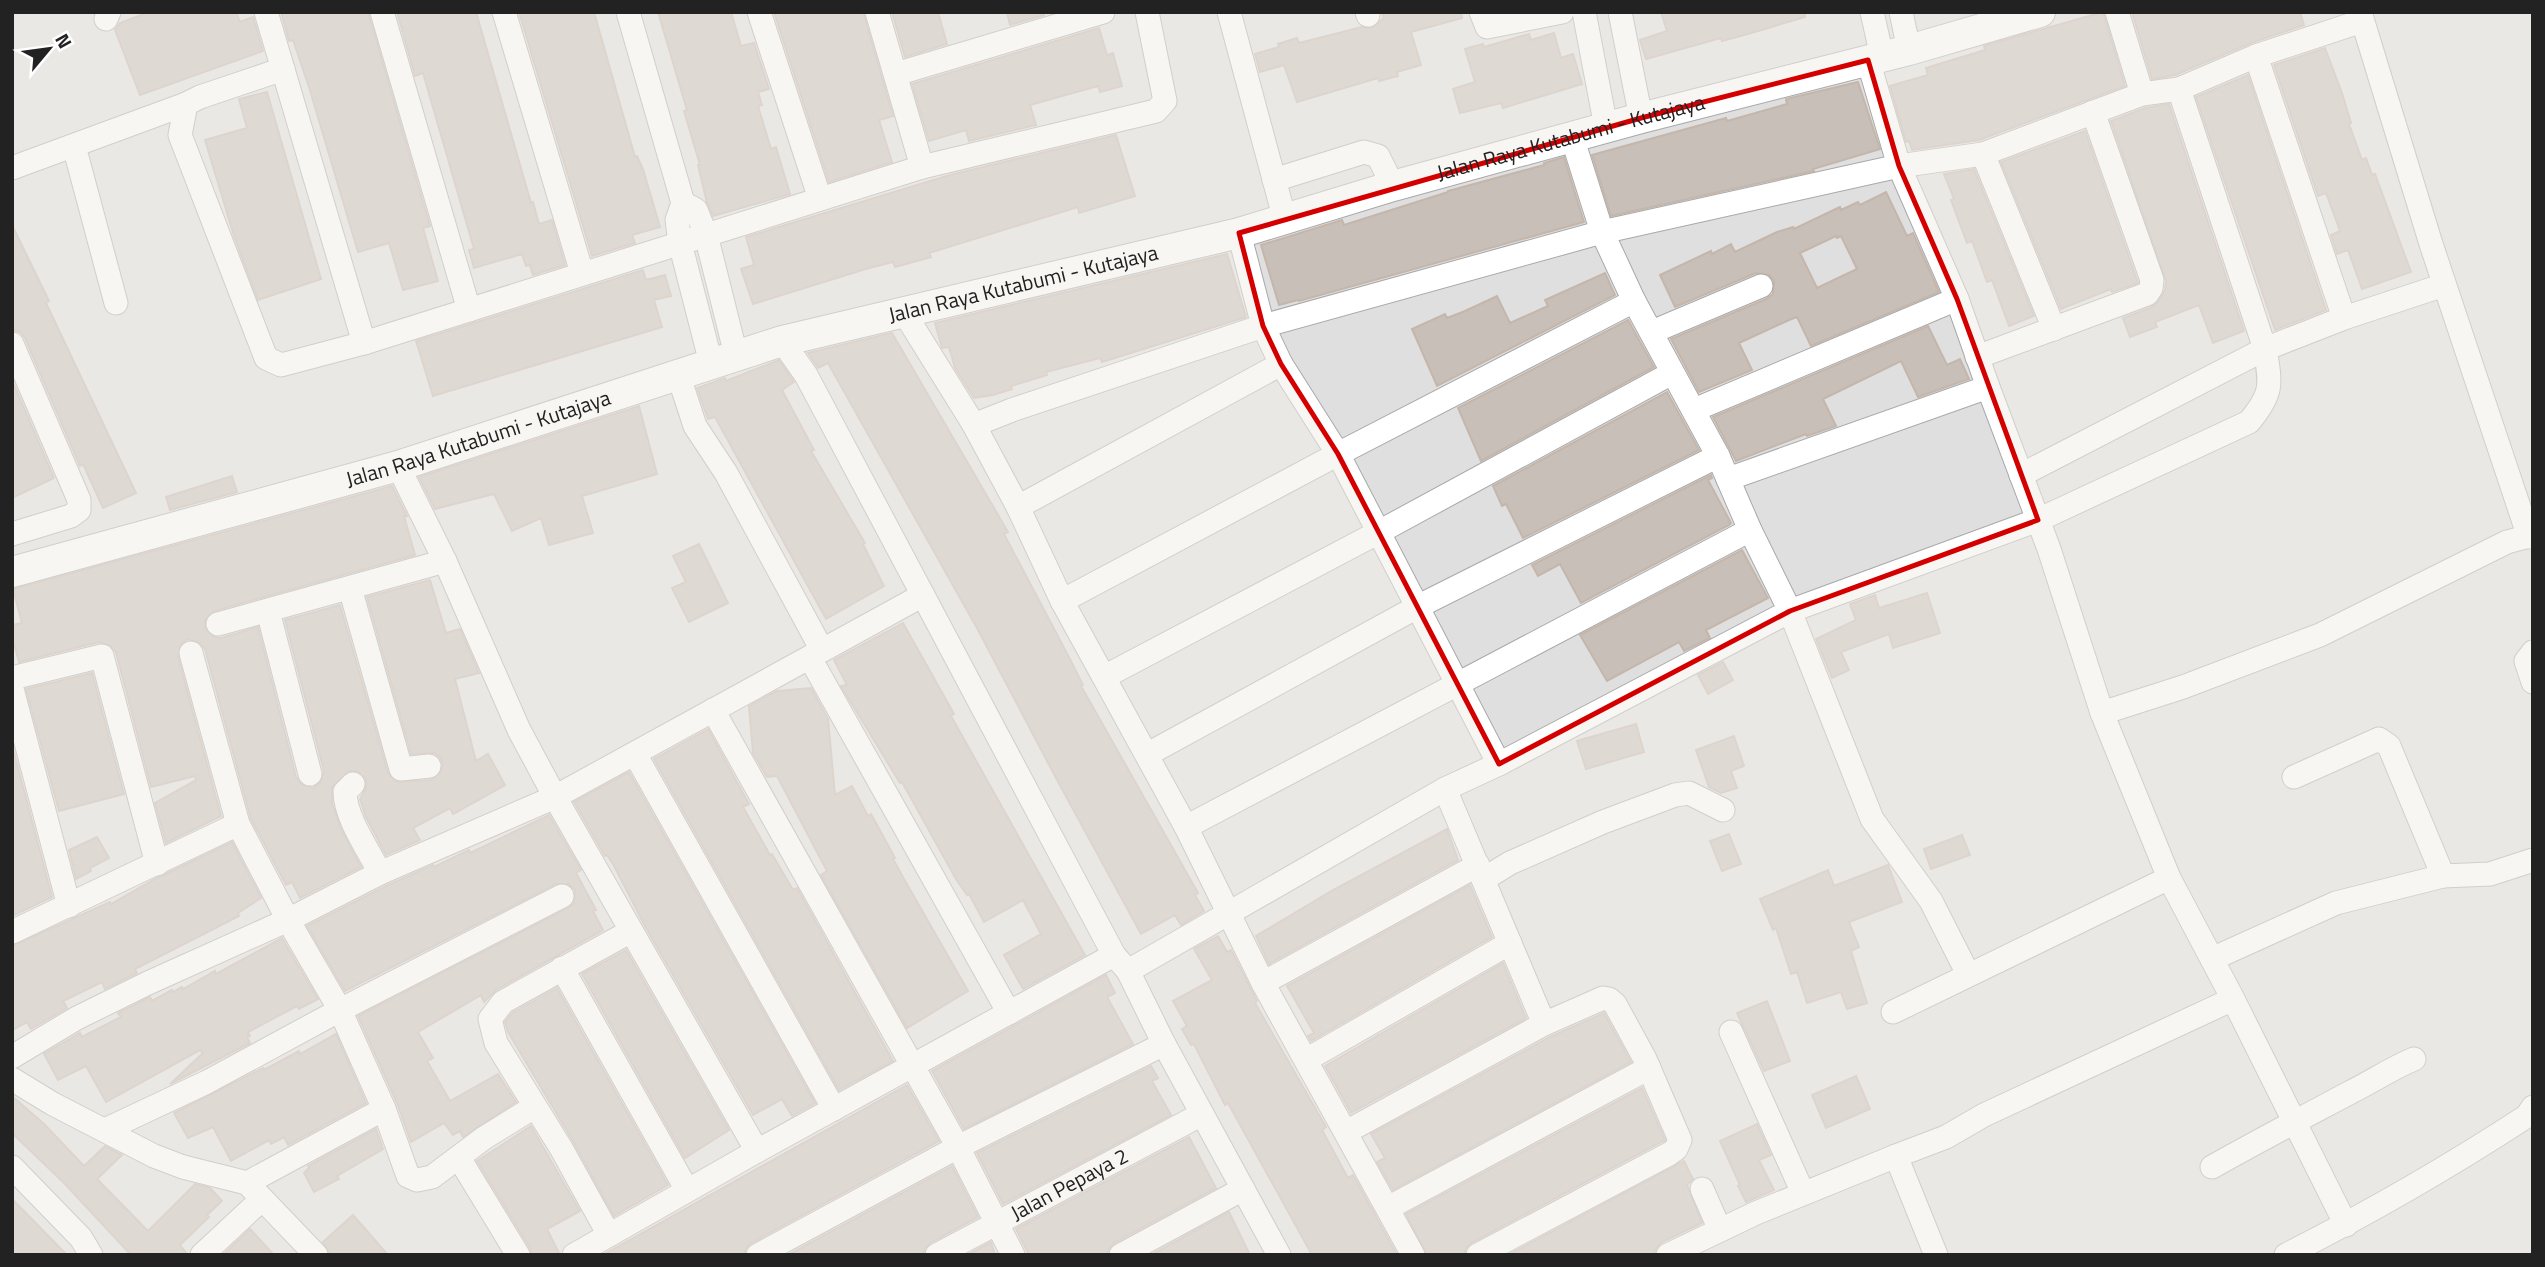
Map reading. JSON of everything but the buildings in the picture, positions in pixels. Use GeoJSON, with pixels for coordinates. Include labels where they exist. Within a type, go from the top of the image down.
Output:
{"type":"FeatureCollection","features":[{"type":"Feature","properties":{"kind":"street"},"geometry":{"type":"LineString","coordinates":[[266,12],[364,343]]}},
{"type":"Feature","properties":{"kind":"street"},"geometry":{"type":"LineString","coordinates":[[382,12],[469,310]]}},
{"type":"Feature","properties":{"kind":"street"},"geometry":{"type":"LineString","coordinates":[[504,12],[582,272]]}},
{"type":"Feature","properties":{"kind":"street"},"geometry":{"type":"LineString","coordinates":[[628,12],[683,203],[677,220],[680,243],[723,359]]}},
{"type":"Feature","properties":{"kind":"street"},"geometry":{"type":"LineString","coordinates":[[759,12],[820,199]]}},
{"type":"Feature","properties":{"kind":"street"},"geometry":{"type":"LineString","coordinates":[[877,12],[922,167]]}},
{"type":"Feature","properties":{"kind":"street"},"geometry":{"type":"LineString","coordinates":[[896,74],[1103,12]]}},
{"type":"Feature","properties":{"kind":"street"},"geometry":{"type":"LineString","coordinates":[[186,104],[180,135],[266,358],[281,365],[364,343],[582,272],[922,167],[1156,111],[1165,101],[1147,12]]}},
{"type":"Feature","properties":{"kind":"street"},"geometry":{"type":"LineString","coordinates":[[1228,12],[1285,220]]}},
{"type":"Feature","properties":{"kind":"street"},"geometry":{"type":"LineString","coordinates":[[1481,12],[1487,27],[1562,12]]}},
{"type":"Feature","properties":{"kind":"street"},"geometry":{"type":"LineString","coordinates":[[1584,12],[1606,127]]}},
{"type":"Feature","properties":{"kind":"street"},"geometry":{"type":"LineString","coordinates":[[1620,12],[1641,118]]}},
{"type":"Feature","properties":{"kind":"street"},"geometry":{"type":"LineString","coordinates":[[1872,12],[1887,56],[1899,166],[1958,299],[2038,520],[2102,713],[2169,878],[2346,1225]]}},
{"type":"Feature","properties":{"kind":"street"},"geometry":{"type":"LineString","coordinates":[[1887,56],[1901,12]]}},
{"type":"Feature","properties":{"kind":"street","name":"Jalan Raya Kutabumi - Kutajaya"},"geometry":{"type":"LineString","coordinates":[[12,572],[398,466],[782,341],[1239,233],[1393,186],[1606,127],[1887,56],[2040,12]]}},
{"type":"Feature","properties":{"kind":"street"},"geometry":{"type":"LineString","coordinates":[[2117,12],[2142,94]]}},
{"type":"Feature","properties":{"kind":"street"},"geometry":{"type":"LineString","coordinates":[[974,425],[1264,326],[1602,232],[1899,166],[1983,154],[2142,94],[2179,89],[2256,56],[2361,17],[2444,285],[2531,536],[2507,542],[2320,635],[2183,687],[2102,713]]}},
{"type":"Feature","properties":{"kind":"street"},"geometry":{"type":"LineString","coordinates":[[2256,56],[2344,318]]}},
{"type":"Feature","properties":{"kind":"street"},"geometry":{"type":"LineString","coordinates":[[12,168],[200,97],[283,69]]}},
{"type":"Feature","properties":{"kind":"street"},"geometry":{"type":"LineString","coordinates":[[574,1255],[1009,1013],[1230,914],[1445,789],[1499,764],[1790,611],[2038,520],[2249,422],[2266,399],[2269,389],[2265,349],[2179,89]]}},
{"type":"Feature","properties":{"kind":"street"},"geometry":{"type":"LineString","coordinates":[[1978,357],[2147,294],[2151,288],[2152,280],[2093,112]]}},
{"type":"Feature","properties":{"kind":"street"},"geometry":{"type":"LineString","coordinates":[[1572,137],[1602,232],[1634,302],[1718,456],[1750,530],[1790,611],[1872,819],[1931,901],[1968,974]]}},
{"type":"Feature","properties":{"kind":"street"},"geometry":{"type":"LineString","coordinates":[[74,146],[116,303]]}},
{"type":"Feature","properties":{"kind":"street"},"geometry":{"type":"LineString","coordinates":[[1274,180],[1364,152],[1378,156],[1393,186]]}},
{"type":"Feature","properties":{"kind":"street"},"geometry":{"type":"LineString","coordinates":[[1983,154],[2054,330]]}},
{"type":"Feature","properties":{"kind":"street"},"geometry":{"type":"LineString","coordinates":[[683,203],[696,211],[706,235],[723,359]]}},
{"type":"Feature","properties":{"kind":"street"},"geometry":{"type":"LineString","coordinates":[[1239,233],[1264,326],[1281,364],[1338,454],[1499,764]]}},
{"type":"Feature","properties":{"kind":"street"},"geometry":{"type":"LineString","coordinates":[[2021,475],[2265,349],[2344,318],[2444,285]]}},
{"type":"Feature","properties":{"kind":"street"},"geometry":{"type":"LineString","coordinates":[[1652,332],[1761,286]]}},
{"type":"Feature","properties":{"kind":"street"},"geometry":{"type":"LineString","coordinates":[[1694,410],[1958,299]]}},
{"type":"Feature","properties":{"kind":"street"},"geometry":{"type":"LineString","coordinates":[[1062,601],[1338,454],[1634,302]]}},
{"type":"Feature","properties":{"kind":"street"},"geometry":{"type":"LineString","coordinates":[[905,314],[974,425],[1018,508],[1062,601],[1186,827],[1263,983],[1413,1255]]}},
{"type":"Feature","properties":{"kind":"street"},"geometry":{"type":"LineString","coordinates":[[782,341],[806,375],[1279,1255]]}},
{"type":"Feature","properties":{"kind":"street"},"geometry":{"type":"LineString","coordinates":[[12,344],[79,500],[79,510],[71,516],[12,534]]}},
{"type":"Feature","properties":{"kind":"street"},"geometry":{"type":"LineString","coordinates":[[1018,508],[1281,364]]}},
{"type":"Feature","properties":{"kind":"street"},"geometry":{"type":"LineString","coordinates":[[1104,677],[1379,533],[1672,373]]}},
{"type":"Feature","properties":{"kind":"street"},"geometry":{"type":"LineString","coordinates":[[678,374],[695,426],[726,473],[816,654],[1009,1013]]}},
{"type":"Feature","properties":{"kind":"street"},"geometry":{"type":"LineString","coordinates":[[1728,479],[1988,387]]}},
{"type":"Feature","properties":{"kind":"street"},"geometry":{"type":"LineString","coordinates":[[1148,754],[1419,606],[1718,456]]}},
{"type":"Feature","properties":{"kind":"street"},"geometry":{"type":"LineString","coordinates":[[398,466],[445,561],[519,730],[757,1151]]}},
{"type":"Feature","properties":{"kind":"street"},"geometry":{"type":"LineString","coordinates":[[1186,827],[1750,530]]}},
{"type":"Feature","properties":{"kind":"street"},"geometry":{"type":"LineString","coordinates":[[218,624],[445,561]]}},
{"type":"Feature","properties":{"kind":"street"},"geometry":{"type":"LineString","coordinates":[[351,587],[401,769],[429,766]]}},
{"type":"Feature","properties":{"kind":"street"},"geometry":{"type":"LineString","coordinates":[[12,1057],[77,1018],[288,920],[380,873],[555,797],[923,595]]}},
{"type":"Feature","properties":{"kind":"street"},"geometry":{"type":"LineString","coordinates":[[268,611],[310,774]]}},
{"type":"Feature","properties":{"kind":"street"},"geometry":{"type":"LineString","coordinates":[[2533,652],[2526,661],[2533,682]]}},
{"type":"Feature","properties":{"kind":"street"},"geometry":{"type":"LineString","coordinates":[[191,653],[238,824],[288,920],[340,1010],[384,1109],[408,1177],[417,1181],[425,1179],[534,1107]]}},
{"type":"Feature","properties":{"kind":"street"},"geometry":{"type":"LineString","coordinates":[[12,678],[102,656],[157,864]]}},
{"type":"Feature","properties":{"kind":"street"},"geometry":{"type":"LineString","coordinates":[[12,689],[69,906]]}},
{"type":"Feature","properties":{"kind":"street"},"geometry":{"type":"LineString","coordinates":[[713,710],[958,1147],[1013,1255]]}},
{"type":"Feature","properties":{"kind":"street"},"geometry":{"type":"LineString","coordinates":[[2294,777],[2379,739],[2385,741],[2443,876]]}},
{"type":"Feature","properties":{"kind":"street"},"geometry":{"type":"LineString","coordinates":[[635,754],[834,1109]]}},
{"type":"Feature","properties":{"kind":"street"},"geometry":{"type":"LineString","coordinates":[[353,784],[345,792],[345,800],[380,873]]}},
{"type":"Feature","properties":{"kind":"street"},"geometry":{"type":"LineString","coordinates":[[1445,789],[1544,1024]]}},
{"type":"Feature","properties":{"kind":"street"},"geometry":{"type":"LineString","coordinates":[[1263,983],[1481,872],[1510,863],[1603,822],[1675,795],[1689,793],[1723,810]]}},
{"type":"Feature","properties":{"kind":"street"},"geometry":{"type":"LineString","coordinates":[[12,932],[238,824]]}},
{"type":"Feature","properties":{"kind":"street"},"geometry":{"type":"LineString","coordinates":[[2211,959],[2336,903],[2443,876],[2490,874],[2533,860]]}},
{"type":"Feature","properties":{"kind":"street"},"geometry":{"type":"LineString","coordinates":[[1894,1012],[2169,878]]}},
{"type":"Feature","properties":{"kind":"street"},"geometry":{"type":"LineString","coordinates":[[105,1130],[207,1082],[562,896]]}},
{"type":"Feature","properties":{"kind":"street"},"geometry":{"type":"LineString","coordinates":[[609,1235],[561,1147],[496,1044],[490,1019],[503,1002],[631,931]]}},
{"type":"Feature","properties":{"kind":"street"},"geometry":{"type":"LineString","coordinates":[[1306,1060],[1510,943]]}},
{"type":"Feature","properties":{"kind":"street"},"geometry":{"type":"LineString","coordinates":[[562,968],[687,1190]]}},
{"type":"Feature","properties":{"kind":"street"},"geometry":{"type":"LineString","coordinates":[[1346,1132],[1544,1024],[1603,998],[1615,1004],[1649,1068],[1680,1140],[1676,1149],[1478,1255]]}},
{"type":"Feature","properties":{"kind":"street"},"geometry":{"type":"LineString","coordinates":[[1668,1255],[1803,1193],[1946,1137],[1984,1115],[2233,999]]}},
{"type":"Feature","properties":{"kind":"street"},"geometry":{"type":"LineString","coordinates":[[1731,1032],[1803,1193]]}},
{"type":"Feature","properties":{"kind":"street"},"geometry":{"type":"LineString","coordinates":[[758,1255],[958,1147],[1164,1044]]}},
{"type":"Feature","properties":{"kind":"street"},"geometry":{"type":"LineString","coordinates":[[2212,1167],[2293,1121],[2354,1091],[2389,1069],[2414,1059]]}},
{"type":"Feature","properties":{"kind":"street"},"geometry":{"type":"LineString","coordinates":[[1388,1208],[1649,1068]]}},
{"type":"Feature","properties":{"kind":"street"},"geometry":{"type":"LineString","coordinates":[[12,1079],[53,1104],[154,1156],[254,1192],[316,1255]]}},
{"type":"Feature","properties":{"kind":"street"},"geometry":{"type":"LineString","coordinates":[[2286,1255],[2346,1225],[2468,1155],[2527,1116],[2533,1107]]}},
{"type":"Feature","properties":{"kind":"street"},"geometry":{"type":"LineString","coordinates":[[202,1255],[254,1192],[384,1109]]}},
{"type":"Feature","properties":{"kind":"street","name":"Jalan Pepaya 2"},"geometry":{"type":"LineString","coordinates":[[937,1255],[1202,1114]]}},
{"type":"Feature","properties":{"kind":"street"},"geometry":{"type":"LineString","coordinates":[[1896,1156],[1931,1237],[1936,1255]]}},
{"type":"Feature","properties":{"kind":"street"},"geometry":{"type":"LineString","coordinates":[[458,1158],[518,1255]]}},
{"type":"Feature","properties":{"kind":"street"},"geometry":{"type":"LineString","coordinates":[[12,1167],[81,1238],[91,1255]]}},
{"type":"Feature","properties":{"kind":"street"},"geometry":{"type":"LineString","coordinates":[[1121,1255],[1243,1189]]}},
{"type":"Feature","properties":{"kind":"street"},"geometry":{"type":"LineString","coordinates":[[1702,1189],[1720,1230]]}},
{"type":"Feature","properties":{"kind":"highlighted area"},"geometry":{"type":"Polygon","coordinates":[[[1868,60],[1899,166],[1957,299],[2038,520],[1790,611],[1499,764],[1338,454],[1281,364],[1263,326],[1239,233],[1641,118],[1868,60]]]}},
{"type":"Feature","properties":{"kind":"shaded area"},"geometry":{"type":"Polygon","coordinates":[[[12,12],[2533,12],[2533,1255],[12,1255],[12,12]]]}}]}
